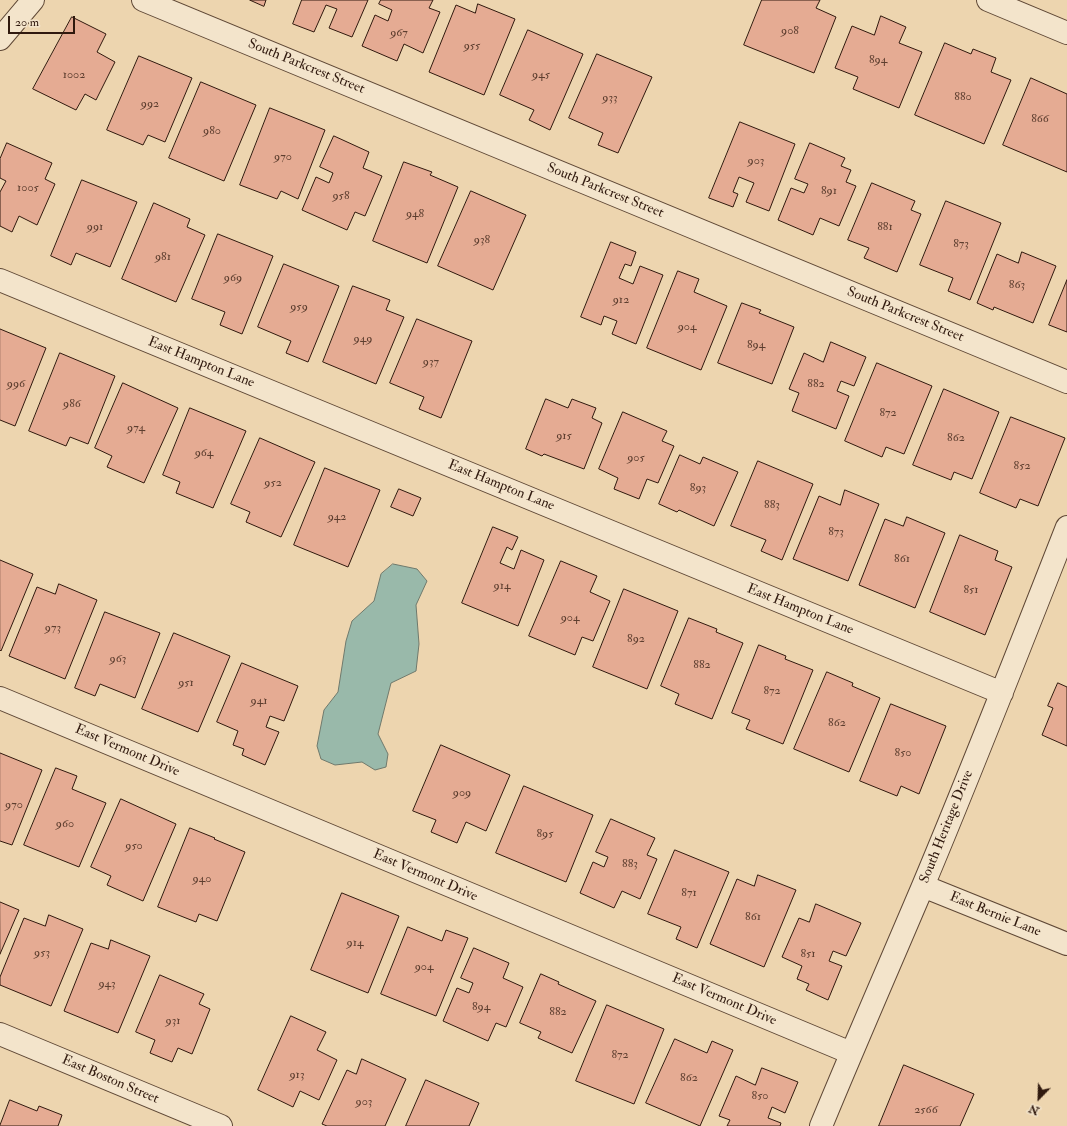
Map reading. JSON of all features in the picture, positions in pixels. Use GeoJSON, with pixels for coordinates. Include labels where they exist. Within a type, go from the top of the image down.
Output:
{"type":"FeatureCollection","features":[{"type":"Feature","properties":{"kind":"street"},"geometry":{"type":"LineString","coordinates":[[0,39],[33,0]]}},
{"type":"Feature","properties":{"kind":"street","name":"South Parkcrest Street"},"geometry":{"type":"LineString","coordinates":[[144,0],[1067,382]]}},
{"type":"Feature","properties":{"kind":"street"},"geometry":{"type":"LineString","coordinates":[[988,0],[1067,33]]}},
{"type":"Feature","properties":{"kind":"street","name":"East Hampton Lane"},"geometry":{"type":"LineString","coordinates":[[0,280],[1002,693]]}},
{"type":"Feature","properties":{"kind":"street","name":"South Heritage Drive"},"geometry":{"type":"LineString","coordinates":[[822,1126],[851,1053],[923,886],[1002,693],[1067,527]]}},
{"type":"Feature","properties":{"kind":"street","name":"East Vermont Drive"},"geometry":{"type":"LineString","coordinates":[[0,698],[851,1053]]}},
{"type":"Feature","properties":{"kind":"street","name":"East Bernie Lane"},"geometry":{"type":"LineString","coordinates":[[923,886],[1067,944]]}},
{"type":"Feature","properties":{"kind":"street","name":"East Boston Street"},"geometry":{"type":"LineString","coordinates":[[0,1034],[221,1126]]}},
{"type":"Feature","properties":{"kind":"shaded area"},"geometry":{"type":"Polygon","coordinates":[[[393,564],[417,569],[427,581],[416,605],[419,644],[416,671],[391,683],[378,734],[388,754],[386,767],[375,770],[362,762],[335,765],[321,759],[317,746],[324,710],[338,692],[346,641],[352,621],[374,601],[381,574],[393,564]]]}},
{"type":"Feature","properties":{"kind":"building"},"geometry":{"type":"Polygon","coordinates":[[[250,0],[266,0],[264,6],[250,0]]]}},
{"type":"Feature","properties":{"kind":"building"},"geometry":{"type":"Polygon","coordinates":[[[302,0],[368,0],[352,37],[329,28],[337,9],[326,5],[314,32],[293,24],[302,0]]]}},
{"type":"Feature","properties":{"kind":"building"},"geometry":{"type":"Polygon","coordinates":[[[381,0],[433,0],[429,8],[440,12],[423,53],[404,44],[397,61],[362,46],[375,15],[388,21],[392,10],[379,4],[381,0]]]}},
{"type":"Feature","properties":{"kind":"building"},"geometry":{"type":"Polygon","coordinates":[[[762,0],[820,0],[816,8],[836,17],[814,73],[744,45],[762,0]]]}},
{"type":"Feature","properties":{"kind":"building"},"geometry":{"type":"Polygon","coordinates":[[[478,4],[515,19],[484,95],[429,72],[456,5],[475,13],[478,4]]]}},
{"type":"Feature","properties":{"kind":"building"},"geometry":{"type":"Polygon","coordinates":[[[881,16],[906,27],[899,43],[922,52],[899,108],[853,89],[858,77],[835,68],[852,26],[874,35],[881,16]]]}},
{"type":"Feature","properties":{"kind":"building"},"geometry":{"type":"Polygon","coordinates":[[[72,17],[106,34],[97,52],[115,62],[96,100],[85,94],[76,110],[33,89],[72,17]]]}},
{"type":"Feature","properties":{"kind":"building"},"geometry":{"type":"Polygon","coordinates":[[[528,30],[583,54],[550,130],[529,120],[534,110],[500,95],[528,30]]]}},
{"type":"Feature","properties":{"kind":"building"},"geometry":{"type":"Polygon","coordinates":[[[945,43],[971,54],[973,49],[996,58],[991,72],[1011,80],[984,144],[915,115],[945,43]]]}},
{"type":"Feature","properties":{"kind":"building"},"geometry":{"type":"Polygon","coordinates":[[[597,54],[652,77],[618,153],[598,145],[603,133],[569,118],[597,54]]]}},
{"type":"Feature","properties":{"kind":"building"},"geometry":{"type":"Polygon","coordinates":[[[139,56],[192,78],[165,142],[148,135],[143,145],[107,130],[139,56]]]}},
{"type":"Feature","properties":{"kind":"building"},"geometry":{"type":"Polygon","coordinates":[[[1031,78],[1067,94],[1067,172],[1003,145],[1031,78]]]}},
{"type":"Feature","properties":{"kind":"building"},"geometry":{"type":"Polygon","coordinates":[[[201,82],[256,105],[224,181],[169,158],[201,82]]]}},
{"type":"Feature","properties":{"kind":"building"},"geometry":{"type":"Polygon","coordinates":[[[270,108],[325,130],[298,199],[281,191],[277,199],[240,185],[270,108]]]}},
{"type":"Feature","properties":{"kind":"building"},"geometry":{"type":"Polygon","coordinates":[[[740,122],[795,144],[769,211],[746,202],[754,183],[739,177],[733,192],[738,194],[733,207],[709,198],[740,122]]]}},
{"type":"Feature","properties":{"kind":"building"},"geometry":{"type":"Polygon","coordinates":[[[334,136],[369,152],[363,168],[382,176],[365,216],[355,212],[347,230],[302,210],[316,177],[329,183],[333,173],[320,167],[334,136]]]}},
{"type":"Feature","properties":{"kind":"building"},"geometry":{"type":"Polygon","coordinates":[[[7,143],[52,163],[45,179],[55,184],[37,225],[19,216],[12,232],[0,226],[0,192],[6,181],[0,178],[0,159],[7,143]]]}},
{"type":"Feature","properties":{"kind":"building"},"geometry":{"type":"Polygon","coordinates":[[[810,143],[845,158],[841,166],[851,170],[846,182],[856,186],[839,226],[820,218],[813,235],[778,220],[791,188],[804,193],[808,184],[795,179],[810,143]]]}},
{"type":"Feature","properties":{"kind":"building"},"geometry":{"type":"Polygon","coordinates":[[[404,162],[432,172],[430,175],[458,187],[427,263],[373,241],[404,162]]]}},
{"type":"Feature","properties":{"kind":"building"},"geometry":{"type":"Polygon","coordinates":[[[82,180],[137,202],[110,267],[76,253],[71,265],[51,256],[82,180]]]}},
{"type":"Feature","properties":{"kind":"building"},"geometry":{"type":"Polygon","coordinates":[[[872,183],[915,201],[911,210],[921,214],[897,272],[864,258],[869,248],[848,240],[872,183]]]}},
{"type":"Feature","properties":{"kind":"building"},"geometry":{"type":"Polygon","coordinates":[[[471,191],[526,215],[493,290],[438,266],[471,191]]]}},
{"type":"Feature","properties":{"kind":"building"},"geometry":{"type":"Polygon","coordinates":[[[946,201],[1001,223],[970,300],[948,291],[953,278],[920,265],[946,201]]]}},
{"type":"Feature","properties":{"kind":"building"},"geometry":{"type":"Polygon","coordinates":[[[154,203],[190,219],[187,227],[205,235],[176,302],[122,279],[154,203]]]}},
{"type":"Feature","properties":{"kind":"building"},"geometry":{"type":"Polygon","coordinates":[[[218,234],[273,256],[242,334],[220,325],[225,312],[192,299],[218,234]]]}},
{"type":"Feature","properties":{"kind":"building"},"geometry":{"type":"Polygon","coordinates":[[[611,242],[636,252],[631,266],[625,264],[619,278],[633,284],[640,266],[663,275],[636,344],[612,334],[617,321],[604,316],[601,325],[581,317],[611,242]]]}},
{"type":"Feature","properties":{"kind":"building"},"geometry":{"type":"Polygon","coordinates":[[[1022,252],[1056,266],[1033,323],[994,307],[993,310],[977,303],[997,254],[1018,263],[1022,252]]]}},
{"type":"Feature","properties":{"kind":"building"},"geometry":{"type":"Polygon","coordinates":[[[284,264],[339,286],[308,362],[286,353],[291,341],[258,327],[284,264]]]}},
{"type":"Feature","properties":{"kind":"building"},"geometry":{"type":"Polygon","coordinates":[[[678,271],[699,279],[694,292],[727,306],[701,370],[647,348],[678,271]]]}},
{"type":"Feature","properties":{"kind":"building"},"geometry":{"type":"Polygon","coordinates":[[[1067,280],[1067,332],[1049,325],[1067,280]]]}},
{"type":"Feature","properties":{"kind":"building"},"geometry":{"type":"Polygon","coordinates":[[[353,286],[390,300],[386,310],[404,317],[376,384],[323,362],[353,286]]]}},
{"type":"Feature","properties":{"kind":"building"},"geometry":{"type":"Polygon","coordinates":[[[742,303],[761,310],[759,313],[794,327],[772,384],[718,363],[742,303]]]}},
{"type":"Feature","properties":{"kind":"building"},"geometry":{"type":"Polygon","coordinates":[[[417,319],[472,341],[441,418],[419,409],[424,397],[390,383],[417,319]]]}},
{"type":"Feature","properties":{"kind":"building"},"geometry":{"type":"Polygon","coordinates":[[[0,329],[46,348],[15,426],[0,420],[0,329]]]}},
{"type":"Feature","properties":{"kind":"building"},"geometry":{"type":"Polygon","coordinates":[[[831,342],[866,357],[854,386],[841,381],[837,391],[849,396],[836,429],[792,411],[799,393],[789,389],[804,353],[823,362],[831,342]]]}},
{"type":"Feature","properties":{"kind":"building"},"geometry":{"type":"Polygon","coordinates":[[[60,353],[115,376],[88,444],[70,437],[66,446],[29,431],[60,353]]]}},
{"type":"Feature","properties":{"kind":"building"},"geometry":{"type":"Polygon","coordinates":[[[877,363],[932,386],[904,454],[886,447],[882,457],[845,441],[877,363]]]}},
{"type":"Feature","properties":{"kind":"building"},"geometry":{"type":"Polygon","coordinates":[[[123,383],[178,408],[144,483],[107,467],[112,456],[95,448],[123,383]]]}},
{"type":"Feature","properties":{"kind":"building"},"geometry":{"type":"Polygon","coordinates":[[[944,389],[999,412],[972,479],[954,472],[951,480],[913,465],[944,389]]]}},
{"type":"Feature","properties":{"kind":"building"},"geometry":{"type":"Polygon","coordinates":[[[546,399],[568,408],[572,399],[596,408],[592,418],[602,423],[584,469],[544,454],[542,456],[526,449],[546,399]]]}},
{"type":"Feature","properties":{"kind":"building"},"geometry":{"type":"Polygon","coordinates":[[[190,408],[246,431],[213,508],[176,493],[180,482],[163,475],[190,408]]]}},
{"type":"Feature","properties":{"kind":"building"},"geometry":{"type":"Polygon","coordinates":[[[623,412],[667,431],[662,441],[674,446],[658,483],[647,479],[639,499],[614,489],[618,478],[599,469],[623,412]]]}},
{"type":"Feature","properties":{"kind":"building"},"geometry":{"type":"Polygon","coordinates":[[[1011,417],[1065,438],[1038,506],[1020,499],[1016,508],[980,493],[1011,417]]]}},
{"type":"Feature","properties":{"kind":"building"},"geometry":{"type":"Polygon","coordinates":[[[260,438],[315,462],[281,537],[246,522],[250,512],[231,504],[260,438]]]}},
{"type":"Feature","properties":{"kind":"building"},"geometry":{"type":"Polygon","coordinates":[[[680,455],[700,464],[703,457],[738,472],[714,526],[679,510],[677,512],[659,504],[680,455]]]}},
{"type":"Feature","properties":{"kind":"building"},"geometry":{"type":"Polygon","coordinates":[[[758,461],[813,484],[782,560],[761,551],[766,540],[731,526],[758,461]]]}},
{"type":"Feature","properties":{"kind":"building"},"geometry":{"type":"Polygon","coordinates":[[[325,468],[380,490],[348,567],[294,545],[325,468]]]}},
{"type":"Feature","properties":{"kind":"building"},"geometry":{"type":"Polygon","coordinates":[[[399,489],[421,498],[413,516],[391,507],[399,489]]]}},
{"type":"Feature","properties":{"kind":"building"},"geometry":{"type":"Polygon","coordinates":[[[845,490],[879,504],[848,581],[793,559],[819,496],[840,505],[845,490]]]}},
{"type":"Feature","properties":{"kind":"building"},"geometry":{"type":"Polygon","coordinates":[[[907,517],[945,533],[915,608],[859,585],[885,519],[903,526],[907,517]]]}},
{"type":"Feature","properties":{"kind":"building"},"geometry":{"type":"Polygon","coordinates":[[[493,527],[518,537],[512,550],[507,547],[500,563],[514,569],[521,550],[544,560],[518,626],[462,603],[493,527]]]}},
{"type":"Feature","properties":{"kind":"building"},"geometry":{"type":"Polygon","coordinates":[[[960,535],[998,551],[995,560],[1012,567],[985,635],[930,612],[960,535]]]}},
{"type":"Feature","properties":{"kind":"building"},"geometry":{"type":"Polygon","coordinates":[[[0,560],[33,574],[1,651],[0,650],[0,560]]]}},
{"type":"Feature","properties":{"kind":"building"},"geometry":{"type":"Polygon","coordinates":[[[561,561],[597,576],[590,592],[610,601],[593,641],[582,637],[575,655],[529,636],[561,561]]]}},
{"type":"Feature","properties":{"kind":"building"},"geometry":{"type":"Polygon","coordinates":[[[59,584],[97,600],[65,679],[9,656],[37,587],[55,594],[59,584]]]}},
{"type":"Feature","properties":{"kind":"building"},"geometry":{"type":"Polygon","coordinates":[[[624,589],[678,611],[647,689],[593,667],[624,589]]]}},
{"type":"Feature","properties":{"kind":"building"},"geometry":{"type":"Polygon","coordinates":[[[105,612],[160,633],[135,698],[100,684],[95,696],[75,688],[105,612]]]}},
{"type":"Feature","properties":{"kind":"building"},"geometry":{"type":"Polygon","coordinates":[[[689,618],[717,629],[716,632],[743,643],[712,719],[675,704],[679,694],[661,686],[689,618]]]}},
{"type":"Feature","properties":{"kind":"building"},"geometry":{"type":"Polygon","coordinates":[[[174,633],[230,656],[198,732],[142,709],[174,633]]]}},
{"type":"Feature","properties":{"kind":"building"},"geometry":{"type":"Polygon","coordinates":[[[759,645],[786,656],[785,659],[813,670],[783,744],[746,729],[750,720],[732,713],[759,645]]]}},
{"type":"Feature","properties":{"kind":"building"},"geometry":{"type":"Polygon","coordinates":[[[242,663],[298,686],[284,721],[270,716],[266,727],[279,732],[265,765],[242,755],[244,749],[233,745],[238,731],[217,722],[242,663]]]}},
{"type":"Feature","properties":{"kind":"building"},"geometry":{"type":"Polygon","coordinates":[[[827,672],[853,683],[852,686],[880,698],[849,772],[794,749],[827,672]]]}},
{"type":"Feature","properties":{"kind":"building"},"geometry":{"type":"Polygon","coordinates":[[[1058,683],[1067,687],[1067,746],[1042,735],[1053,708],[1048,706],[1058,683]]]}},
{"type":"Feature","properties":{"kind":"building"},"geometry":{"type":"Polygon","coordinates":[[[891,704],[946,726],[919,794],[901,786],[897,796],[860,781],[891,704]]]}},
{"type":"Feature","properties":{"kind":"building"},"geometry":{"type":"Polygon","coordinates":[[[441,745],[510,775],[486,831],[466,822],[457,843],[431,832],[436,820],[413,811],[441,745]]]}},
{"type":"Feature","properties":{"kind":"building"},"geometry":{"type":"Polygon","coordinates":[[[0,753],[42,770],[12,845],[0,841],[0,753]]]}},
{"type":"Feature","properties":{"kind":"building"},"geometry":{"type":"Polygon","coordinates":[[[56,768],[77,776],[72,789],[106,803],[79,867],[24,845],[56,768]]]}},
{"type":"Feature","properties":{"kind":"building"},"geometry":{"type":"Polygon","coordinates":[[[524,786],[593,815],[566,882],[496,853],[524,786]]]}},
{"type":"Feature","properties":{"kind":"building"},"geometry":{"type":"Polygon","coordinates":[[[121,799],[176,824],[143,901],[107,885],[111,876],[91,867],[121,799]]]}},
{"type":"Feature","properties":{"kind":"building"},"geometry":{"type":"Polygon","coordinates":[[[611,819],[655,838],[647,855],[657,859],[640,899],[622,891],[614,908],[580,893],[593,862],[604,867],[608,857],[596,852],[611,819]]]}},
{"type":"Feature","properties":{"kind":"building"},"geometry":{"type":"Polygon","coordinates":[[[190,828],[245,852],[217,921],[199,914],[196,922],[158,907],[190,828]]]}},
{"type":"Feature","properties":{"kind":"building"},"geometry":{"type":"Polygon","coordinates":[[[675,850],[729,872],[697,948],[676,939],[681,927],[648,914],[675,850]]]}},
{"type":"Feature","properties":{"kind":"building"},"geometry":{"type":"Polygon","coordinates":[[[758,875],[796,890],[764,967],[710,944],[737,879],[754,886],[758,875]]]}},
{"type":"Feature","properties":{"kind":"building"},"geometry":{"type":"Polygon","coordinates":[[[342,893],[399,916],[368,993],[311,970],[342,893]]]}},
{"type":"Feature","properties":{"kind":"building"},"geometry":{"type":"Polygon","coordinates":[[[0,902],[19,910],[0,954],[0,902]]]}},
{"type":"Feature","properties":{"kind":"building"},"geometry":{"type":"Polygon","coordinates":[[[816,904],[861,923],[846,956],[833,951],[829,961],[842,966],[828,1000],[806,990],[809,984],[797,979],[802,966],[782,957],[799,918],[809,922],[816,904]]]}},
{"type":"Feature","properties":{"kind":"building"},"geometry":{"type":"Polygon","coordinates":[[[49,915],[83,929],[51,1006],[0,985],[0,977],[24,918],[45,926],[49,915]]]}},
{"type":"Feature","properties":{"kind":"building"},"geometry":{"type":"Polygon","coordinates":[[[408,927],[442,941],[446,930],[468,938],[436,1016],[381,994],[408,927]]]}},
{"type":"Feature","properties":{"kind":"building"},"geometry":{"type":"Polygon","coordinates":[[[111,940],[150,956],[118,1033],[64,1011],[91,943],[108,949],[111,940]]]}},
{"type":"Feature","properties":{"kind":"building"},"geometry":{"type":"Polygon","coordinates":[[[474,948],[509,963],[503,978],[523,987],[506,1027],[496,1023],[488,1041],[443,1021],[457,988],[469,993],[473,983],[461,978],[474,948]]]}},
{"type":"Feature","properties":{"kind":"building"},"geometry":{"type":"Polygon","coordinates":[[[541,974],[559,982],[558,984],[596,1001],[572,1053],[538,1038],[541,1032],[520,1023],[541,974]]]}},
{"type":"Feature","properties":{"kind":"building"},"geometry":{"type":"Polygon","coordinates":[[[160,975],[204,994],[199,1004],[210,1009],[192,1054],[178,1048],[172,1062],[150,1053],[155,1040],[136,1032],[160,975]]]}},
{"type":"Feature","properties":{"kind":"building"},"geometry":{"type":"Polygon","coordinates":[[[607,1005],[664,1029],[634,1104],[576,1081],[607,1005]]]}},
{"type":"Feature","properties":{"kind":"building"},"geometry":{"type":"Polygon","coordinates":[[[291,1016],[326,1032],[317,1050],[337,1060],[319,1100],[300,1091],[293,1107],[258,1090],[291,1016]]]}},
{"type":"Feature","properties":{"kind":"building"},"geometry":{"type":"Polygon","coordinates":[[[675,1039],[707,1053],[712,1041],[733,1050],[700,1126],[646,1103],[675,1039]]]}},
{"type":"Feature","properties":{"kind":"building"},"geometry":{"type":"Polygon","coordinates":[[[362,1059],[406,1079],[385,1126],[327,1126],[322,1124],[347,1070],[356,1074],[362,1059]]]}},
{"type":"Feature","properties":{"kind":"building"},"geometry":{"type":"Polygon","coordinates":[[[904,1065],[974,1094],[960,1126],[879,1126],[904,1065]]]}},
{"type":"Feature","properties":{"kind":"building"},"geometry":{"type":"Polygon","coordinates":[[[762,1068],[798,1082],[785,1113],[772,1107],[768,1118],[781,1123],[780,1126],[727,1126],[730,1120],[719,1116],[736,1076],[755,1085],[762,1068]]]}},
{"type":"Feature","properties":{"kind":"building"},"geometry":{"type":"Polygon","coordinates":[[[426,1080],[479,1103],[469,1126],[406,1126],[426,1080]]]}},
{"type":"Feature","properties":{"kind":"building"},"geometry":{"type":"Polygon","coordinates":[[[10,1100],[37,1111],[39,1106],[62,1115],[58,1126],[0,1126],[10,1100]]]}}]}
